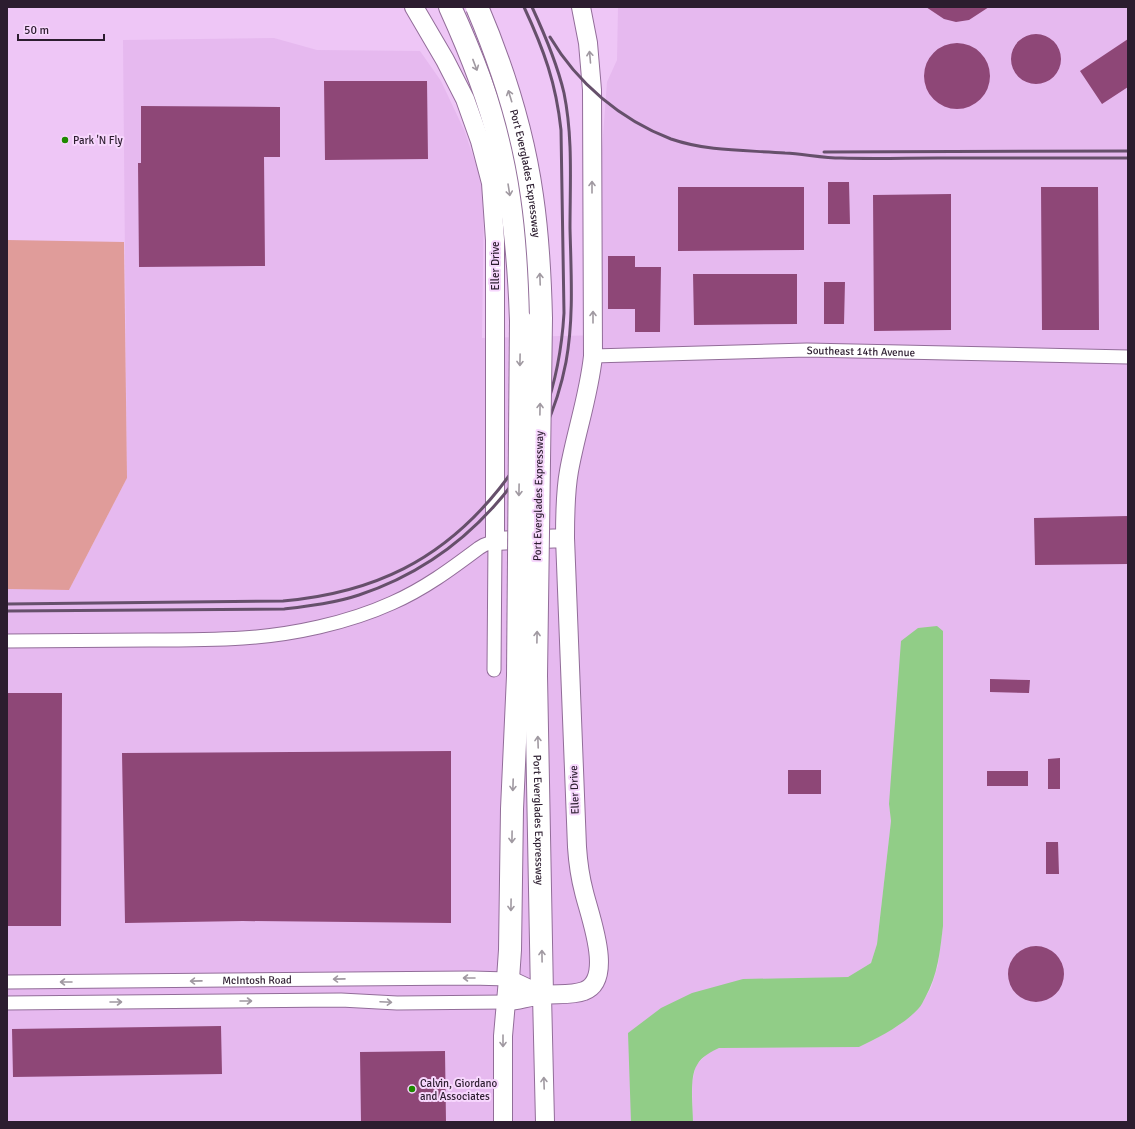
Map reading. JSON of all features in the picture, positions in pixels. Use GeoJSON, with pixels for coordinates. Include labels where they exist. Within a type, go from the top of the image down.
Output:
{"type":"FeatureCollection","features":[{"type":"Feature","properties":{"kind":"highway"},"geometry":{"type":"LineString","coordinates":[[446,7],[460,29]]}},
{"type":"Feature","properties":{"kind":"highway","name":"Port Everglades Expressway"},"geometry":{"type":"LineString","coordinates":[[450,7],[475,65],[500,143],[510,196],[518,252],[521,321],[527,676],[542,995]]}},
{"type":"Feature","properties":{"kind":"highway","name":"Port Everglades Expressway"},"geometry":{"type":"LineString","coordinates":[[477,7],[504,76],[525,154],[537,237],[541,318],[527,676],[512,810],[510,950],[508,979]]}},
{"type":"Feature","properties":{"kind":"street","name":"Eller Drive"},"geometry":{"type":"LineString","coordinates":[[414,7],[452,73],[464,98],[480,141],[491,183],[495,223],[494,670]]}},
{"type":"Feature","properties":{"kind":"street","name":"Eller Drive"},"geometry":{"type":"LineString","coordinates":[[506,1002],[542,995],[570,994],[586,991],[595,981],[599,968],[595,934],[581,879],[577,847],[566,538],[566,502],[569,472],[588,393],[593,356],[592,90],[588,42],[581,7]]}},
{"type":"Feature","properties":{"kind":"street","name":"Southeast 14th Avenue"},"geometry":{"type":"LineString","coordinates":[[593,356],[807,350],[1128,357]]}},
{"type":"Feature","properties":{"kind":"street"},"geometry":{"type":"LineString","coordinates":[[7,641],[218,640],[267,636],[311,628],[355,617],[397,601],[425,587],[444,575],[479,548],[495,541],[566,538]]}},
{"type":"Feature","properties":{"kind":"street","name":"McIntosh Road"},"geometry":{"type":"LineString","coordinates":[[7,982],[463,978],[508,979]]}},
{"type":"Feature","properties":{"kind":"street","name":"Eller Drive"},"geometry":{"type":"LineString","coordinates":[[508,979],[542,995]]}},
{"type":"Feature","properties":{"kind":"street"},"geometry":{"type":"LineString","coordinates":[[503,1122],[503,1036],[508,979]]}},
{"type":"Feature","properties":{"kind":"street"},"geometry":{"type":"LineString","coordinates":[[542,995],[545,1122]]}},
{"type":"Feature","properties":{"kind":"street","name":"McIntosh Road"},"geometry":{"type":"LineString","coordinates":[[7,1003],[334,1000],[397,1003],[506,1002]]}},
{"type":"Feature","properties":{"kind":"shaded area"},"geometry":{"type":"Polygon","coordinates":[[[618,7],[1128,7],[1128,1122],[693,1122],[692,1083],[696,1065],[708,1053],[719,1048],[859,1047],[899,1025],[919,1008],[931,988],[938,965],[943,926],[943,631],[889,804],[891,821],[877,944],[871,963],[848,977],[743,980],[631,1092],[631,1122],[7,1122],[7,589],[69,590],[127,478],[123,40],[274,38],[317,50],[420,51],[441,81],[465,132],[477,168],[484,197],[482,338],[603,335],[601,163],[607,82],[617,60],[618,7]]]}},
{"type":"Feature","properties":{"kind":"shaded area"},"geometry":{"type":"Polygon","coordinates":[[[7,240],[124,242],[127,478],[69,590],[7,589],[7,240]]]}},
{"type":"Feature","properties":{"kind":"shaded area"},"geometry":{"type":"Polygon","coordinates":[[[937,626],[943,631],[943,926],[936,972],[921,1006],[899,1025],[859,1047],[719,1048],[701,1059],[695,1070],[692,1084],[693,1122],[631,1122],[628,1033],[661,1008],[692,993],[743,979],[848,977],[871,963],[877,944],[891,821],[889,804],[901,641],[918,628],[937,626]]]}},
{"type":"Feature","properties":{"kind":"building"},"geometry":{"type":"Polygon","coordinates":[[[926,7],[989,7],[969,20],[956,22],[944,19],[926,7]]]}},
{"type":"Feature","properties":{"kind":"building"},"geometry":{"type":"Polygon","coordinates":[[[1031,34],[1041,34],[1054,41],[1061,54],[1061,64],[1054,77],[1041,84],[1031,84],[1022,80],[1015,73],[1011,64],[1011,54],[1015,45],[1022,38],[1031,34]]]}},
{"type":"Feature","properties":{"kind":"building"},"geometry":{"type":"Polygon","coordinates":[[[1128,39],[1128,87],[1102,104],[1080,71],[1128,39]]]}},
{"type":"Feature","properties":{"kind":"building"},"geometry":{"type":"Polygon","coordinates":[[[957,43],[970,46],[980,53],[987,63],[990,76],[987,89],[980,99],[970,106],[957,109],[944,106],[934,99],[927,89],[924,76],[927,63],[934,53],[944,46],[957,43]]]}},
{"type":"Feature","properties":{"kind":"building"},"geometry":{"type":"Polygon","coordinates":[[[324,81],[427,81],[428,159],[325,160],[324,81]]]}},
{"type":"Feature","properties":{"kind":"building"},"geometry":{"type":"Polygon","coordinates":[[[141,106],[280,107],[280,157],[264,157],[265,266],[139,267],[138,163],[141,163],[141,106]]]}},
{"type":"Feature","properties":{"kind":"building"},"geometry":{"type":"Polygon","coordinates":[[[828,182],[849,182],[850,224],[828,224],[828,182]]]}},
{"type":"Feature","properties":{"kind":"building"},"geometry":{"type":"Polygon","coordinates":[[[678,187],[804,187],[804,250],[678,251],[678,187]]]}},
{"type":"Feature","properties":{"kind":"building"},"geometry":{"type":"Polygon","coordinates":[[[1041,187],[1098,187],[1099,330],[1042,330],[1041,187]]]}},
{"type":"Feature","properties":{"kind":"building"},"geometry":{"type":"Polygon","coordinates":[[[951,194],[951,330],[874,331],[873,195],[951,194]]]}},
{"type":"Feature","properties":{"kind":"building"},"geometry":{"type":"Polygon","coordinates":[[[608,256],[635,256],[635,267],[661,267],[660,332],[635,332],[635,309],[608,309],[608,256]]]}},
{"type":"Feature","properties":{"kind":"building"},"geometry":{"type":"Polygon","coordinates":[[[693,274],[797,274],[797,324],[694,325],[693,274]]]}},
{"type":"Feature","properties":{"kind":"building"},"geometry":{"type":"Polygon","coordinates":[[[824,282],[845,282],[844,324],[824,324],[824,282]]]}},
{"type":"Feature","properties":{"kind":"building"},"geometry":{"type":"Polygon","coordinates":[[[1128,516],[1128,564],[1035,565],[1034,518],[1128,516]]]}},
{"type":"Feature","properties":{"kind":"building"},"geometry":{"type":"Polygon","coordinates":[[[990,679],[1030,680],[1029,693],[990,692],[990,679]]]}},
{"type":"Feature","properties":{"kind":"building"},"geometry":{"type":"Polygon","coordinates":[[[7,693],[62,693],[61,926],[7,926],[7,693]]]}},
{"type":"Feature","properties":{"kind":"building"},"geometry":{"type":"Polygon","coordinates":[[[451,751],[451,923],[243,921],[125,923],[122,753],[451,751]]]}},
{"type":"Feature","properties":{"kind":"building"},"geometry":{"type":"Polygon","coordinates":[[[1060,758],[1060,789],[1048,789],[1048,759],[1060,758]]]}},
{"type":"Feature","properties":{"kind":"building"},"geometry":{"type":"Polygon","coordinates":[[[788,770],[821,770],[821,794],[788,794],[788,770]]]}},
{"type":"Feature","properties":{"kind":"building"},"geometry":{"type":"Polygon","coordinates":[[[987,771],[1028,771],[1028,786],[987,786],[987,771]]]}},
{"type":"Feature","properties":{"kind":"building"},"geometry":{"type":"Polygon","coordinates":[[[1046,842],[1058,842],[1059,874],[1046,874],[1046,842]]]}},
{"type":"Feature","properties":{"kind":"building"},"geometry":{"type":"Polygon","coordinates":[[[1030,946],[1042,946],[1056,954],[1064,968],[1062,985],[1056,994],[1042,1002],[1030,1002],[1020,997],[1013,990],[1008,980],[1008,968],[1013,958],[1020,951],[1030,946]]]}},
{"type":"Feature","properties":{"kind":"building"},"geometry":{"type":"Polygon","coordinates":[[[221,1026],[222,1074],[13,1077],[12,1029],[221,1026]]]}},
{"type":"Feature","properties":{"kind":"building"},"geometry":{"type":"Polygon","coordinates":[[[445,1051],[446,1122],[361,1122],[360,1052],[445,1051]]]}},
{"type":"Feature","properties":{"kind":"railway"},"geometry":{"type":"LineString","coordinates":[[7,604],[283,601],[316,597],[347,590],[376,581],[404,569],[430,554],[477,514],[499,489],[524,453],[544,414],[558,364],[564,313],[561,130],[559,113],[548,67],[538,38],[524,7]]}},
{"type":"Feature","properties":{"kind":"railway"},"geometry":{"type":"LineString","coordinates":[[7,611],[284,609],[350,598],[397,579],[433,559],[465,535],[494,506],[519,474],[540,439],[555,402],[569,345],[571,295],[569,126],[561,82],[546,39],[532,7]]}},
{"type":"Feature","properties":{"kind":"railway"},"geometry":{"type":"LineString","coordinates":[[550,37],[573,70],[618,111],[653,131],[685,143],[728,150],[834,158],[1128,158]]}},
{"type":"Feature","properties":{"kind":"railway"},"geometry":{"type":"LineString","coordinates":[[824,152],[1128,151]]}},
{"type":"Feature","properties":{"kind":"place","name":"Park 'N Fly"},"geometry":{"type":"Point","coordinates":[65,140]}},
{"type":"Feature","properties":{"kind":"place","name":"Calvin, Giordano and Associates"},"geometry":{"type":"Point","coordinates":[412,1089]}}]}
